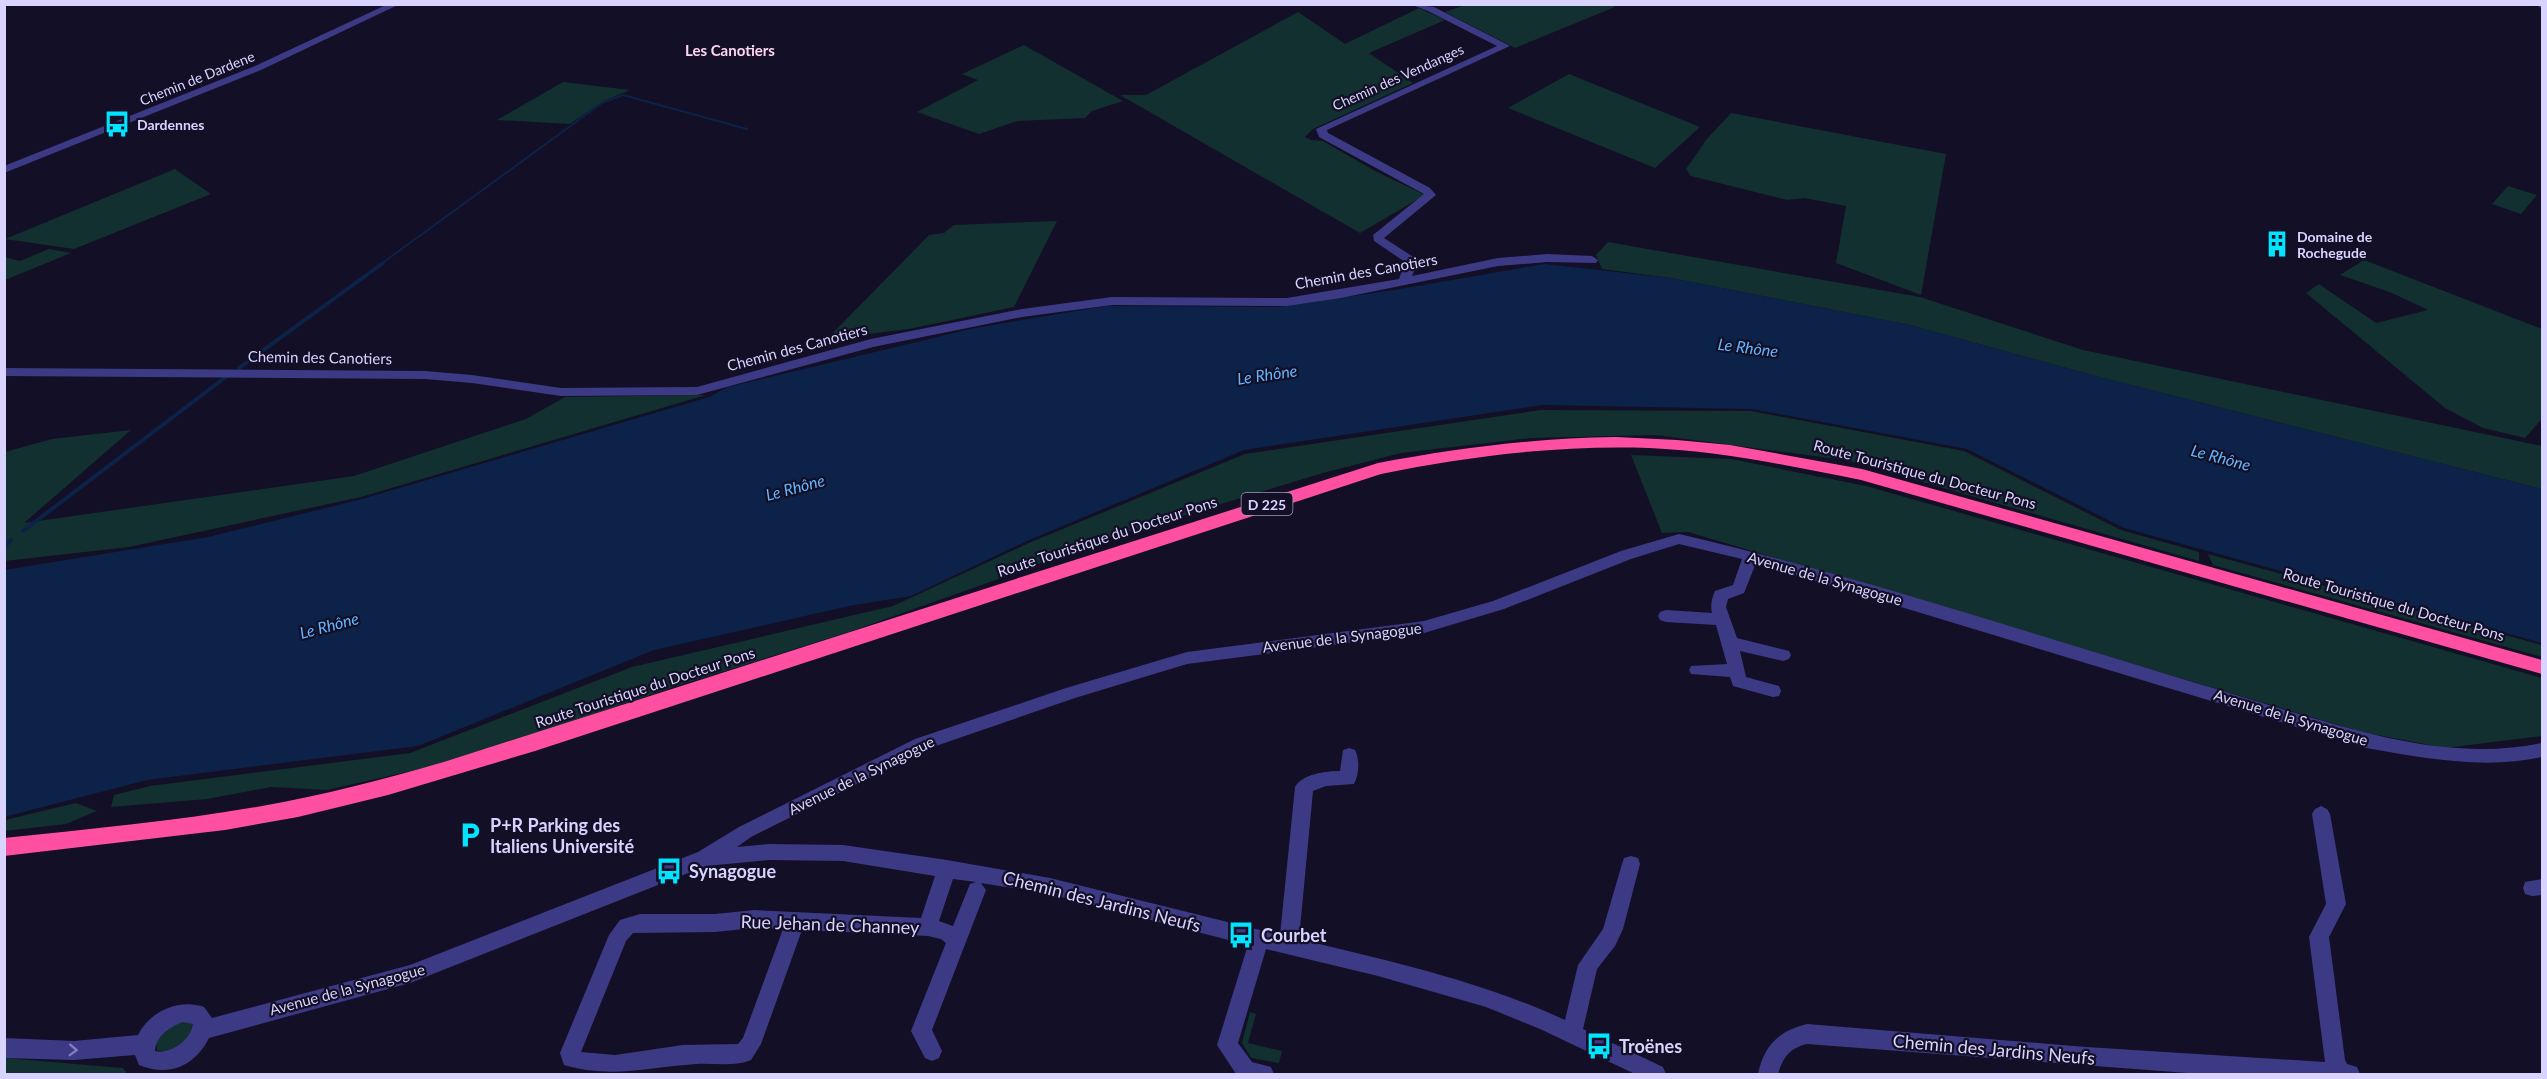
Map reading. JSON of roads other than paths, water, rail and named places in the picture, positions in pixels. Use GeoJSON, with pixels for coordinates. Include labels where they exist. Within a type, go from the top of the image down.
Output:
{"type":"FeatureCollection","features":[{"type":"Feature","properties":{"kind":"highway","name":"Route Touristique du Docteur Pons"},"geometry":{"type":"LineString","coordinates":[[4,847],[155,832],[219,822],[307,806],[406,782],[546,740],[1378,469],[1485,449],[1540,445],[1650,443],[1789,459],[1862,475],[2542,667]]}},
{"type":"Feature","properties":{"kind":"street","name":"Chemin de Dardene"},"geometry":{"type":"LineString","coordinates":[[4,170],[258,68],[396,4]]}},
{"type":"Feature","properties":{"kind":"street","name":"Chemin des Vendanges"},"geometry":{"type":"LineString","coordinates":[[1403,282],[1411,261],[1378,239],[1379,235],[1430,195],[1426,190],[1323,135],[1321,129],[1505,46],[1431,9],[1414,4]]}},
{"type":"Feature","properties":{"kind":"street","name":"Chemin des Canotiers"},"geometry":{"type":"LineString","coordinates":[[4,372],[425,375],[472,379],[551,391],[697,391],[871,343],[1022,313],[1112,301],[1287,302],[1403,282],[1498,262],[1548,258],[1592,260]]}},
{"type":"Feature","properties":{"kind":"street","name":"Avenue de la Synagogue"},"geometry":{"type":"LineString","coordinates":[[204,1030],[410,974],[705,858],[745,832],[921,744],[1072,693],[1187,658],[1424,627],[1498,605],[1626,555],[1679,539],[1751,556],[2366,741],[2451,756],[2528,753],[2542,750]]}},
{"type":"Feature","properties":{"kind":"street"},"geometry":{"type":"LineString","coordinates":[[1751,556],[1739,589],[1721,595],[1718,607],[1720,619],[1730,642],[1739,681],[1773,692]]}},
{"type":"Feature","properties":{"kind":"street"},"geometry":{"type":"LineString","coordinates":[[1666,616],[1720,619]]}},
{"type":"Feature","properties":{"kind":"street"},"geometry":{"type":"LineString","coordinates":[[1730,642],[1783,655]]}},
{"type":"Feature","properties":{"kind":"street"},"geometry":{"type":"LineString","coordinates":[[1697,670],[1738,671]]}},
{"type":"Feature","properties":{"kind":"street"},"geometry":{"type":"LineString","coordinates":[[1289,946],[1304,787],[1329,777],[1348,779],[1349,755]]}},
{"type":"Feature","properties":{"kind":"street"},"geometry":{"type":"LineString","coordinates":[[2321,814],[2336,904],[2319,937],[2335,1060],[2345,1074]]}},
{"type":"Feature","properties":{"kind":"street","name":"Chemin des Jardins Neufs"},"geometry":{"type":"LineString","coordinates":[[705,858],[769,852],[817,851],[873,856],[1050,886],[1389,970],[1482,997],[1519,1010],[1656,1074]]}},
{"type":"Feature","properties":{"kind":"street"},"geometry":{"type":"LineString","coordinates":[[1572,1034],[1588,965],[1608,940],[1613,929],[1631,864]]}},
{"type":"Feature","properties":{"kind":"street"},"geometry":{"type":"LineString","coordinates":[[928,927],[947,868]]}},
{"type":"Feature","properties":{"kind":"street"},"geometry":{"type":"LineString","coordinates":[[932,1051],[921,1031],[977,890]]}},
{"type":"Feature","properties":{"kind":"street","name":"Rue Jehan de Channey"},"geometry":{"type":"LineString","coordinates":[[796,920],[751,1044],[744,1053],[697,1054],[620,1065],[579,1063],[571,1058],[570,1053],[619,935],[627,926],[640,923],[754,919],[796,920],[928,927],[946,932],[957,941]]}},
{"type":"Feature","properties":{"kind":"street"},"geometry":{"type":"LineString","coordinates":[[1259,939],[1227,1045],[1246,1071],[1264,1074]]}},
{"type":"Feature","properties":{"kind":"street"},"geometry":{"type":"LineString","coordinates":[[182,1012],[193,1012],[201,1015],[205,1021],[204,1030],[191,1049],[166,1068],[146,1058],[144,1044],[161,1022],[182,1012]]}},
{"type":"Feature","properties":{"kind":"street","name":"Chemin des Jardins Neufs"},"geometry":{"type":"LineString","coordinates":[[1768,1074],[1773,1055],[1782,1044],[1794,1036],[1807,1034],[2086,1057],[2345,1074]]}},
{"type":"Feature","properties":{"kind":"street"},"geometry":{"type":"LineString","coordinates":[[4,1048],[83,1051],[144,1044]]}},
{"type":"Feature","properties":{"kind":"water","name":"Le Rhône"},"geometry":{"type":"Polygon","coordinates":[[[1545,264],[1671,278],[1910,325],[2088,374],[2542,489],[2542,643],[2124,528],[1967,449],[1752,409],[1542,405],[1244,450],[1027,541],[911,596],[849,606],[654,650],[418,746],[147,780],[4,817],[4,570],[208,537],[362,499],[709,397],[728,387],[975,328],[1106,306],[1279,307],[1545,264]]]}},
{"type":"Feature","properties":{"kind":"waterway"},"geometry":{"type":"LineString","coordinates":[[381,264],[602,103],[623,95],[747,129]]}},
{"type":"Feature","properties":{"kind":"waterway"},"geometry":{"type":"LineString","coordinates":[[239,368],[383,263]]}},
{"type":"Feature","properties":{"kind":"waterway"},"geometry":{"type":"LineString","coordinates":[[23,531],[227,376]]}},
{"type":"Feature","properties":{"kind":"waterway"},"geometry":{"type":"LineString","coordinates":[[4,547],[11,540]]}},
{"type":"Feature","properties":{"kind":"place","name":"Dardennes"},"geometry":{"type":"Point","coordinates":[117,124]}},
{"type":"Feature","properties":{"kind":"place","name":"Domaine de Rochegude"},"geometry":{"type":"Point","coordinates":[2277,244]}},
{"type":"Feature","properties":{"kind":"place","name":"P+R Parking des Italiens Université"},"geometry":{"type":"Point","coordinates":[470,835]}},
{"type":"Feature","properties":{"kind":"place","name":"Synagogue"},"geometry":{"type":"Point","coordinates":[669,871]}},
{"type":"Feature","properties":{"kind":"place","name":"Courbet"},"geometry":{"type":"Point","coordinates":[1241,935]}},
{"type":"Feature","properties":{"kind":"place","name":"Troënes"},"geometry":{"type":"Point","coordinates":[1599,1046]}},
{"type":"Feature","properties":{"kind":"district","name":"Les Canotiers"},"geometry":{"type":"Point","coordinates":[730,50]}}]}
